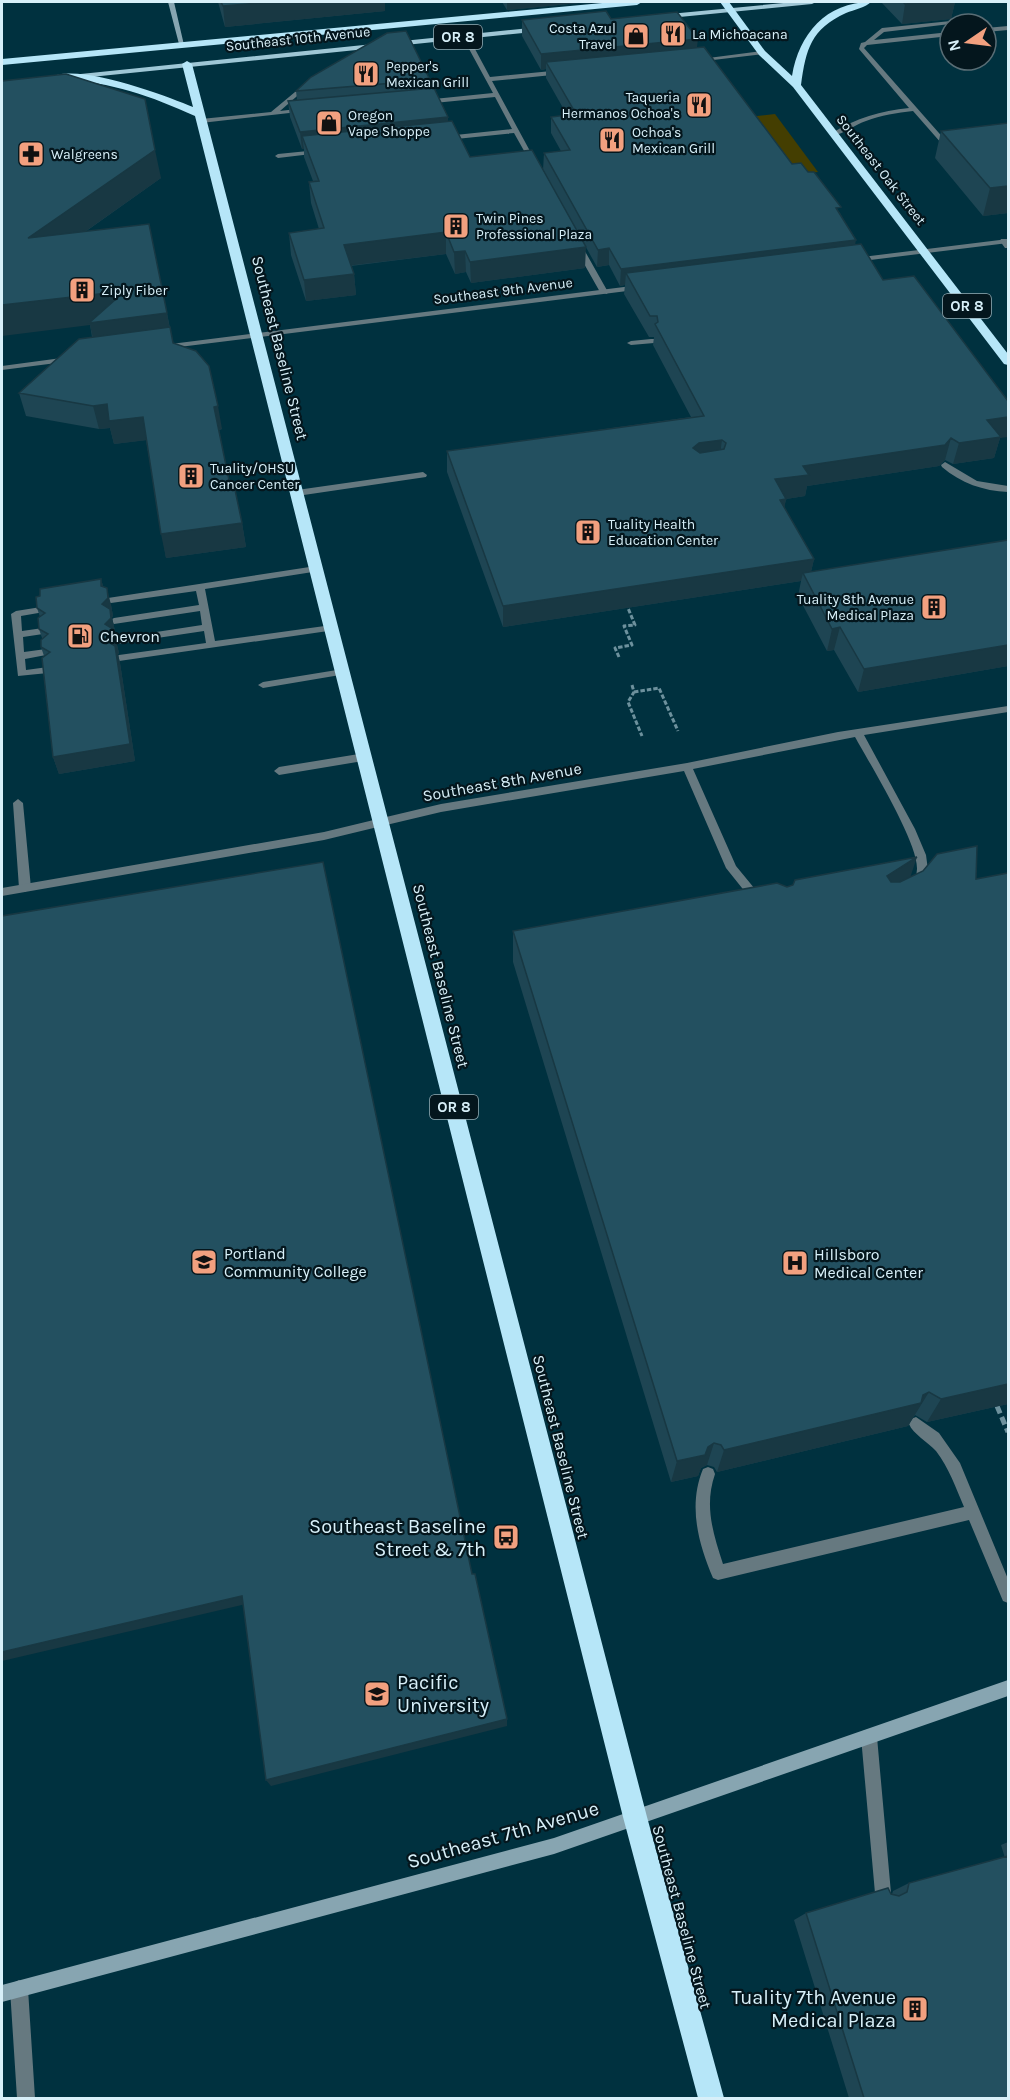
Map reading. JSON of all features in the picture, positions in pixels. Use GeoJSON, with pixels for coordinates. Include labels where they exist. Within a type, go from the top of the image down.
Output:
{"type":"FeatureCollection","features":[{"type":"Feature","properties":{"kind":"highway","name":"Southeast 10th Avenue"},"geometry":{"type":"LineString","coordinates":[[2,62],[637,2]]}},
{"type":"Feature","properties":{"kind":"highway"},"geometry":{"type":"LineString","coordinates":[[795,85],[799,58],[809,35],[820,24],[842,11],[867,2]]}},
{"type":"Feature","properties":{"kind":"highway","name":"Southeast Oak Street"},"geometry":{"type":"LineString","coordinates":[[727,6],[762,53],[795,85],[834,134],[926,251],[1008,361]]}},
{"type":"Feature","properties":{"kind":"highway","name":"Southeast Baseline Street"},"geometry":{"type":"LineString","coordinates":[[186,64],[635,1817],[711,2098]]}},
{"type":"Feature","properties":{"kind":"highway","name":"Southeast 10th Avenue"},"geometry":{"type":"LineString","coordinates":[[48,79],[71,76]]}},
{"type":"Feature","properties":{"kind":"highway"},"geometry":{"type":"LineString","coordinates":[[71,76],[160,96],[201,117]]}},
{"type":"Feature","properties":{"kind":"main road"},"geometry":{"type":"LineString","coordinates":[[652,18],[727,6],[812,2]]}},
{"type":"Feature","properties":{"kind":"main road","name":"Southeast 10th Avenue"},"geometry":{"type":"LineString","coordinates":[[71,76],[547,28]]}},
{"type":"Feature","properties":{"kind":"main road","name":"Southeast Baseline Street"},"geometry":{"type":"LineString","coordinates":[[182,44],[186,64]]}},
{"type":"Feature","properties":{"kind":"street","name":"Southeast Baseline Street"},"geometry":{"type":"LineString","coordinates":[[171,2],[182,44]]}},
{"type":"Feature","properties":{"kind":"street"},"geometry":{"type":"LineString","coordinates":[[867,43],[882,30],[938,24]]}},
{"type":"Feature","properties":{"kind":"street"},"geometry":{"type":"LineString","coordinates":[[938,35],[867,43],[862,44],[861,48],[944,143],[965,140]]}},
{"type":"Feature","properties":{"kind":"street"},"geometry":{"type":"LineString","coordinates":[[465,36],[538,171]]}},
{"type":"Feature","properties":{"kind":"street"},"geometry":{"type":"LineString","coordinates":[[367,56],[392,43]]}},
{"type":"Feature","properties":{"kind":"street"},"geometry":{"type":"LineString","coordinates":[[690,60],[762,53]]}},
{"type":"Feature","properties":{"kind":"street"},"geometry":{"type":"LineString","coordinates":[[488,79],[571,71]]}},
{"type":"Feature","properties":{"kind":"street"},"geometry":{"type":"LineString","coordinates":[[273,113],[316,78]]}},
{"type":"Feature","properties":{"kind":"street"},"geometry":{"type":"LineString","coordinates":[[420,102],[497,95]]}},
{"type":"Feature","properties":{"kind":"street"},"geometry":{"type":"LineString","coordinates":[[834,134],[849,124],[869,117],[915,109]]}},
{"type":"Feature","properties":{"kind":"street"},"geometry":{"type":"LineString","coordinates":[[201,117],[316,110]]}},
{"type":"Feature","properties":{"kind":"street"},"geometry":{"type":"LineString","coordinates":[[433,140],[516,131]]}},
{"type":"Feature","properties":{"kind":"street"},"geometry":{"type":"LineString","coordinates":[[278,156],[326,151]]}},
{"type":"Feature","properties":{"kind":"street"},"geometry":{"type":"LineString","coordinates":[[576,242],[604,292]]}},
{"type":"Feature","properties":{"kind":"street"},"geometry":{"type":"LineString","coordinates":[[842,262],[1007,243]]}},
{"type":"Feature","properties":{"kind":"street","name":"Southeast 9th Avenue"},"geometry":{"type":"LineString","coordinates":[[153,349],[651,286]]}},
{"type":"Feature","properties":{"kind":"street"},"geometry":{"type":"LineString","coordinates":[[631,343],[651,341]]}},
{"type":"Feature","properties":{"kind":"street"},"geometry":{"type":"LineString","coordinates":[[2,368],[83,357]]}},
{"type":"Feature","properties":{"kind":"street"},"geometry":{"type":"LineString","coordinates":[[945,465],[956,475],[971,483],[989,488],[1008,489]]}},
{"type":"Feature","properties":{"kind":"street"},"geometry":{"type":"LineString","coordinates":[[297,493],[423,475]]}},
{"type":"Feature","properties":{"kind":"street"},"geometry":{"type":"LineString","coordinates":[[111,600],[316,569]]}},
{"type":"Feature","properties":{"kind":"street"},"geometry":{"type":"LineString","coordinates":[[200,586],[211,645]]}},
{"type":"Feature","properties":{"kind":"street"},"geometry":{"type":"LineString","coordinates":[[114,621],[204,607]]}},
{"type":"Feature","properties":{"kind":"street"},"geometry":{"type":"LineString","coordinates":[[41,610],[16,614],[21,674],[48,670]]}},
{"type":"Feature","properties":{"kind":"street"},"geometry":{"type":"LineString","coordinates":[[117,641],[208,627]]}},
{"type":"Feature","properties":{"kind":"street"},"geometry":{"type":"LineString","coordinates":[[119,658],[332,628]]}},
{"type":"Feature","properties":{"kind":"street"},"geometry":{"type":"LineString","coordinates":[[18,635],[43,631]]}},
{"type":"Feature","properties":{"kind":"street"},"geometry":{"type":"LineString","coordinates":[[20,656],[46,652]]}},
{"type":"Feature","properties":{"kind":"street"},"geometry":{"type":"LineString","coordinates":[[263,685],[343,672]]}},
{"type":"Feature","properties":{"kind":"street","name":"Southeast 8th Avenue"},"geometry":{"type":"LineString","coordinates":[[2,892],[324,836],[441,808],[687,767],[858,733],[1008,708]]}},
{"type":"Feature","properties":{"kind":"street"},"geometry":{"type":"LineString","coordinates":[[858,733],[910,829],[921,855],[923,870],[921,878],[919,885],[909,898]]}},
{"type":"Feature","properties":{"kind":"street"},"geometry":{"type":"LineString","coordinates":[[279,771],[365,758]]}},
{"type":"Feature","properties":{"kind":"street"},"geometry":{"type":"LineString","coordinates":[[687,767],[731,868],[760,902],[769,908]]}},
{"type":"Feature","properties":{"kind":"street"},"geometry":{"type":"LineString","coordinates":[[18,803],[25,888]]}},
{"type":"Feature","properties":{"kind":"street"},"geometry":{"type":"LineString","coordinates":[[915,1424],[929,1432],[945,1449],[974,1512],[1008,1596]]}},
{"type":"Feature","properties":{"kind":"street"},"geometry":{"type":"LineString","coordinates":[[708,1474],[700,1493],[700,1513],[718,1573],[974,1512]]}},
{"type":"Feature","properties":{"kind":"street","name":"Southeast 7th Avenue"},"geometry":{"type":"LineString","coordinates":[[10,1992],[554,1845],[1008,1688]]}},
{"type":"Feature","properties":{"kind":"street"},"geometry":{"type":"LineString","coordinates":[[869,1737],[883,1893]]}},
{"type":"Feature","properties":{"kind":"street"},"geometry":{"type":"LineString","coordinates":[[10,1992],[26,2098]]}},
{"type":"Feature","properties":{"kind":"path"},"geometry":{"type":"LineString","coordinates":[[619,657],[615,648],[632,645],[624,626],[635,625],[628,608]]}},
{"type":"Feature","properties":{"kind":"path"},"geometry":{"type":"LineString","coordinates":[[632,685],[634,692],[628,702],[642,736]]}},
{"type":"Feature","properties":{"kind":"path"},"geometry":{"type":"LineString","coordinates":[[634,692],[659,688],[678,731]]}},
{"type":"Feature","properties":{"kind":"path"},"geometry":{"type":"LineString","coordinates":[[997,1406],[1008,1432]]}},
{"type":"Feature","properties":{"kind":"shaded area"},"geometry":{"type":"Polygon","coordinates":[[[775,114],[818,172],[700,185],[663,126],[775,114]]]}},
{"type":"Feature","properties":{"kind":"building"},"geometry":{"type":"Polygon","coordinates":[[[221,2],[273,2],[223,6],[221,2]]]}},
{"type":"Feature","properties":{"kind":"building"},"geometry":{"type":"Polygon","coordinates":[[[903,2],[931,2],[905,4],[903,2]]]}},
{"type":"Feature","properties":{"kind":"building"},"geometry":{"type":"Polygon","coordinates":[[[606,11],[611,19],[677,12],[698,39],[541,54],[522,20],[606,11]]]}},
{"type":"Feature","properties":{"kind":"building"},"geometry":{"type":"Polygon","coordinates":[[[406,31],[430,80],[296,91],[311,77],[387,33],[406,31]]]}},
{"type":"Feature","properties":{"kind":"building"},"geometry":{"type":"Polygon","coordinates":[[[704,47],[792,164],[801,163],[808,172],[814,172],[841,207],[836,208],[856,240],[621,269],[609,248],[598,250],[544,153],[570,150],[551,117],[576,114],[546,62],[704,47]]]}},
{"type":"Feature","properties":{"kind":"building"},"geometry":{"type":"Polygon","coordinates":[[[66,74],[145,99],[155,150],[28,238],[149,224],[167,313],[89,323],[125,291],[2,305],[2,81],[66,74]]]}},
{"type":"Feature","properties":{"kind":"building"},"geometry":{"type":"Polygon","coordinates":[[[434,88],[448,117],[300,132],[288,101],[434,88]]]}},
{"type":"Feature","properties":{"kind":"building"},"geometry":{"type":"Polygon","coordinates":[[[452,121],[470,157],[532,150],[586,247],[470,262],[465,251],[454,252],[446,232],[344,245],[354,274],[304,280],[289,233],[324,228],[309,182],[319,181],[302,136],[452,121]]]}},
{"type":"Feature","properties":{"kind":"building"},"geometry":{"type":"Polygon","coordinates":[[[1008,123],[1008,186],[990,188],[941,131],[1008,123]]]}},
{"type":"Feature","properties":{"kind":"building"},"geometry":{"type":"Polygon","coordinates":[[[861,244],[883,280],[914,276],[1008,401],[1008,417],[987,420],[1001,437],[959,443],[951,438],[945,445],[803,466],[809,475],[775,479],[786,499],[780,500],[814,559],[503,606],[447,451],[704,416],[655,324],[658,322],[657,316],[650,316],[626,273],[861,244]],[[722,440],[699,443],[693,448],[700,453],[724,449],[726,443],[722,440]]]}},
{"type":"Feature","properties":{"kind":"building"},"geometry":{"type":"Polygon","coordinates":[[[170,327],[173,343],[196,351],[209,366],[218,406],[214,407],[230,485],[234,485],[242,523],[161,534],[143,417],[109,421],[107,404],[93,406],[19,393],[79,339],[170,327]]]}},
{"type":"Feature","properties":{"kind":"building"},"geometry":{"type":"Polygon","coordinates":[[[1008,540],[1008,645],[864,669],[840,627],[832,629],[803,573],[1008,540]]]}},
{"type":"Feature","properties":{"kind":"building"},"geometry":{"type":"Polygon","coordinates":[[[101,579],[101,586],[107,588],[108,598],[102,604],[110,609],[111,618],[105,624],[113,629],[114,635],[107,641],[115,646],[130,744],[53,757],[42,658],[50,652],[41,647],[41,640],[48,634],[39,629],[38,618],[45,613],[37,608],[36,597],[40,596],[40,589],[101,579]]]}},
{"type":"Feature","properties":{"kind":"building","name":"Hillsboro Medical Center"},"geometry":{"type":"Polygon","coordinates":[[[977,846],[976,879],[1008,873],[1008,1384],[941,1399],[929,1392],[923,1395],[921,1403],[724,1450],[721,1445],[714,1443],[708,1447],[705,1455],[677,1461],[513,931],[777,883],[787,887],[793,885],[795,880],[917,857],[887,876],[891,882],[900,882],[923,871],[937,854],[977,846]]]}},
{"type":"Feature","properties":{"kind":"building","name":"Portland Community College"},"geometry":{"type":"Polygon","coordinates":[[[323,862],[472,1574],[475,1574],[507,1719],[266,1780],[242,1596],[2,1652],[2,916],[323,862]]]}},
{"type":"Feature","properties":{"kind":"building","name":"Tuality 7th Avenue Medical Plaza"},"geometry":{"type":"Polygon","coordinates":[[[1008,1856],[1008,2098],[864,2098],[806,1913],[888,1888],[891,1894],[899,1896],[907,1892],[909,1883],[1008,1856]]]}},
{"type":"Feature","properties":{"kind":"place","name":"La Michoacana"},"geometry":{"type":"Point","coordinates":[673,34]}},
{"type":"Feature","properties":{"kind":"place","name":"Costa Azul Travel"},"geometry":{"type":"Point","coordinates":[636,36]}},
{"type":"Feature","properties":{"kind":"place","name":"Pepper's Mexican Grill"},"geometry":{"type":"Point","coordinates":[366,74]}},
{"type":"Feature","properties":{"kind":"place","name":"Taqueria Hermanos Ochoa's"},"geometry":{"type":"Point","coordinates":[699,105]}},
{"type":"Feature","properties":{"kind":"place","name":"Oregon Vape Shoppe"},"geometry":{"type":"Point","coordinates":[329,123]}},
{"type":"Feature","properties":{"kind":"place","name":"Ochoa's Mexican Grill"},"geometry":{"type":"Point","coordinates":[612,140]}},
{"type":"Feature","properties":{"kind":"place","name":"Walgreens"},"geometry":{"type":"Point","coordinates":[31,154]}},
{"type":"Feature","properties":{"kind":"place","name":"Twin Pines Professional Plaza"},"geometry":{"type":"Point","coordinates":[456,226]}},
{"type":"Feature","properties":{"kind":"place","name":"Ziply Fiber"},"geometry":{"type":"Point","coordinates":[82,290]}},
{"type":"Feature","properties":{"kind":"place","name":"Tuality/OHSU Cancer Center"},"geometry":{"type":"Point","coordinates":[191,476]}},
{"type":"Feature","properties":{"kind":"place","name":"Tuality Health Education Center"},"geometry":{"type":"Point","coordinates":[588,532]}},
{"type":"Feature","properties":{"kind":"place","name":"Tuality 8th Avenue Medical Plaza"},"geometry":{"type":"Point","coordinates":[934,607]}},
{"type":"Feature","properties":{"kind":"place","name":"Chevron"},"geometry":{"type":"Point","coordinates":[80,636]}},
{"type":"Feature","properties":{"kind":"place","name":"Portland Community College"},"geometry":{"type":"Point","coordinates":[204,1262]}},
{"type":"Feature","properties":{"kind":"place","name":"Hillsboro Medical Center"},"geometry":{"type":"Point","coordinates":[795,1263]}},
{"type":"Feature","properties":{"kind":"place","name":"Southeast Baseline Street & 7th"},"geometry":{"type":"Point","coordinates":[506,1537]}},
{"type":"Feature","properties":{"kind":"place","name":"Pacific University"},"geometry":{"type":"Point","coordinates":[377,1694]}},
{"type":"Feature","properties":{"kind":"place","name":"Tuality 7th Avenue Medical Plaza"},"geometry":{"type":"Point","coordinates":[915,2009]}}]}
